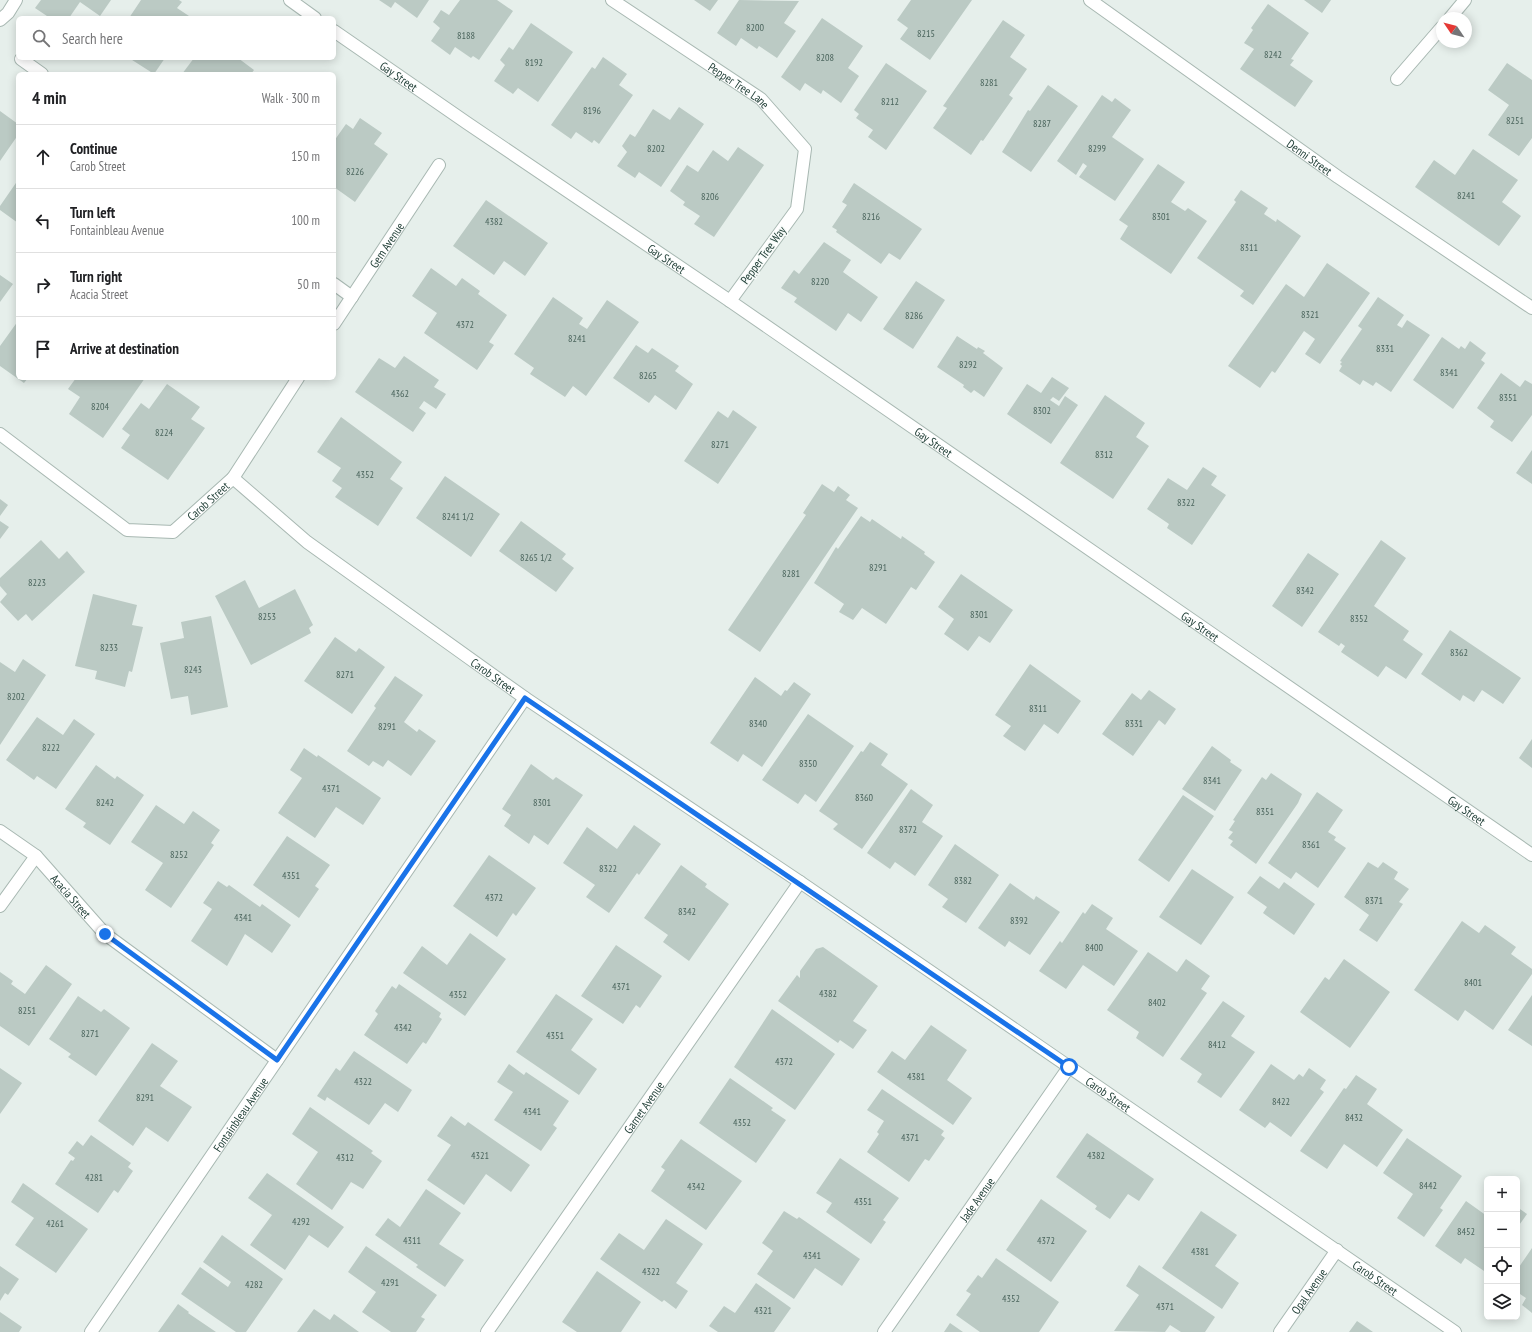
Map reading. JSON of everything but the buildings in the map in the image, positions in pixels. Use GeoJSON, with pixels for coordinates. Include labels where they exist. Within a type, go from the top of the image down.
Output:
{"type":"FeatureCollection","features":[{"type":"Feature","properties":{"kind":"street"},"geometry":{"type":"LineString","coordinates":[[0,20],[8,13],[16,0]]}},
{"type":"Feature","properties":{"kind":"street"},"geometry":{"type":"LineString","coordinates":[[290,0],[313,16]]}},
{"type":"Feature","properties":{"kind":"street","name":"Pepper Tree Lane"},"geometry":{"type":"LineString","coordinates":[[612,0],[761,99],[805,149],[797,209]]}},
{"type":"Feature","properties":{"kind":"street","name":"Denni Street"},"geometry":{"type":"LineString","coordinates":[[1090,0],[1338,177],[1532,308]]}},
{"type":"Feature","properties":{"kind":"street"},"geometry":{"type":"LineString","coordinates":[[1455,12],[1465,0]]}},
{"type":"Feature","properties":{"kind":"street","name":"Gay Street"},"geometry":{"type":"LineString","coordinates":[[336,32],[730,301],[1532,855]]}},
{"type":"Feature","properties":{"kind":"street"},"geometry":{"type":"LineString","coordinates":[[1397,80],[1436,34]]}},
{"type":"Feature","properties":{"kind":"street"},"geometry":{"type":"LineString","coordinates":[[22,60],[39,72]]}},
{"type":"Feature","properties":{"kind":"street","name":"Gem Avenue"},"geometry":{"type":"LineString","coordinates":[[336,321],[439,165]]}},
{"type":"Feature","properties":{"kind":"street","name":"Pepper Tree Way"},"geometry":{"type":"LineString","coordinates":[[730,301],[797,209]]}},
{"type":"Feature","properties":{"kind":"street"},"geometry":{"type":"LineString","coordinates":[[336,285],[352,297]]}},
{"type":"Feature","properties":{"kind":"street"},"geometry":{"type":"LineString","coordinates":[[233,478],[297,380]]}},
{"type":"Feature","properties":{"kind":"street","name":"Carob Street"},"geometry":{"type":"LineString","coordinates":[[0,434],[127,530],[173,532],[233,478],[307,542],[525,698],[800,882],[1455,1332]]}},
{"type":"Feature","properties":{"kind":"street","name":"Fontainbleau Avenue"},"geometry":{"type":"LineString","coordinates":[[92,1332],[525,698]]}},
{"type":"Feature","properties":{"kind":"street","name":"Acacia Street"},"geometry":{"type":"LineString","coordinates":[[0,832],[36,856],[105,934],[277,1060]]}},
{"type":"Feature","properties":{"kind":"street"},"geometry":{"type":"LineString","coordinates":[[0,906],[36,856]]}},
{"type":"Feature","properties":{"kind":"street","name":"Garnet Avenue"},"geometry":{"type":"LineString","coordinates":[[487,1332],[800,882]]}},
{"type":"Feature","properties":{"kind":"street","name":"Jade Avenue"},"geometry":{"type":"LineString","coordinates":[[884,1332],[1069,1067]]}},
{"type":"Feature","properties":{"kind":"street","name":"Opal Avenue"},"geometry":{"type":"LineString","coordinates":[[1280,1332],[1337,1250]]}},
{"type":"Feature","properties":{"kind":"route"},"geometry":{"type":"LineString","coordinates":[[105,934],[277,1060],[525,698],[800,882],[1069,1067]]}}]}
